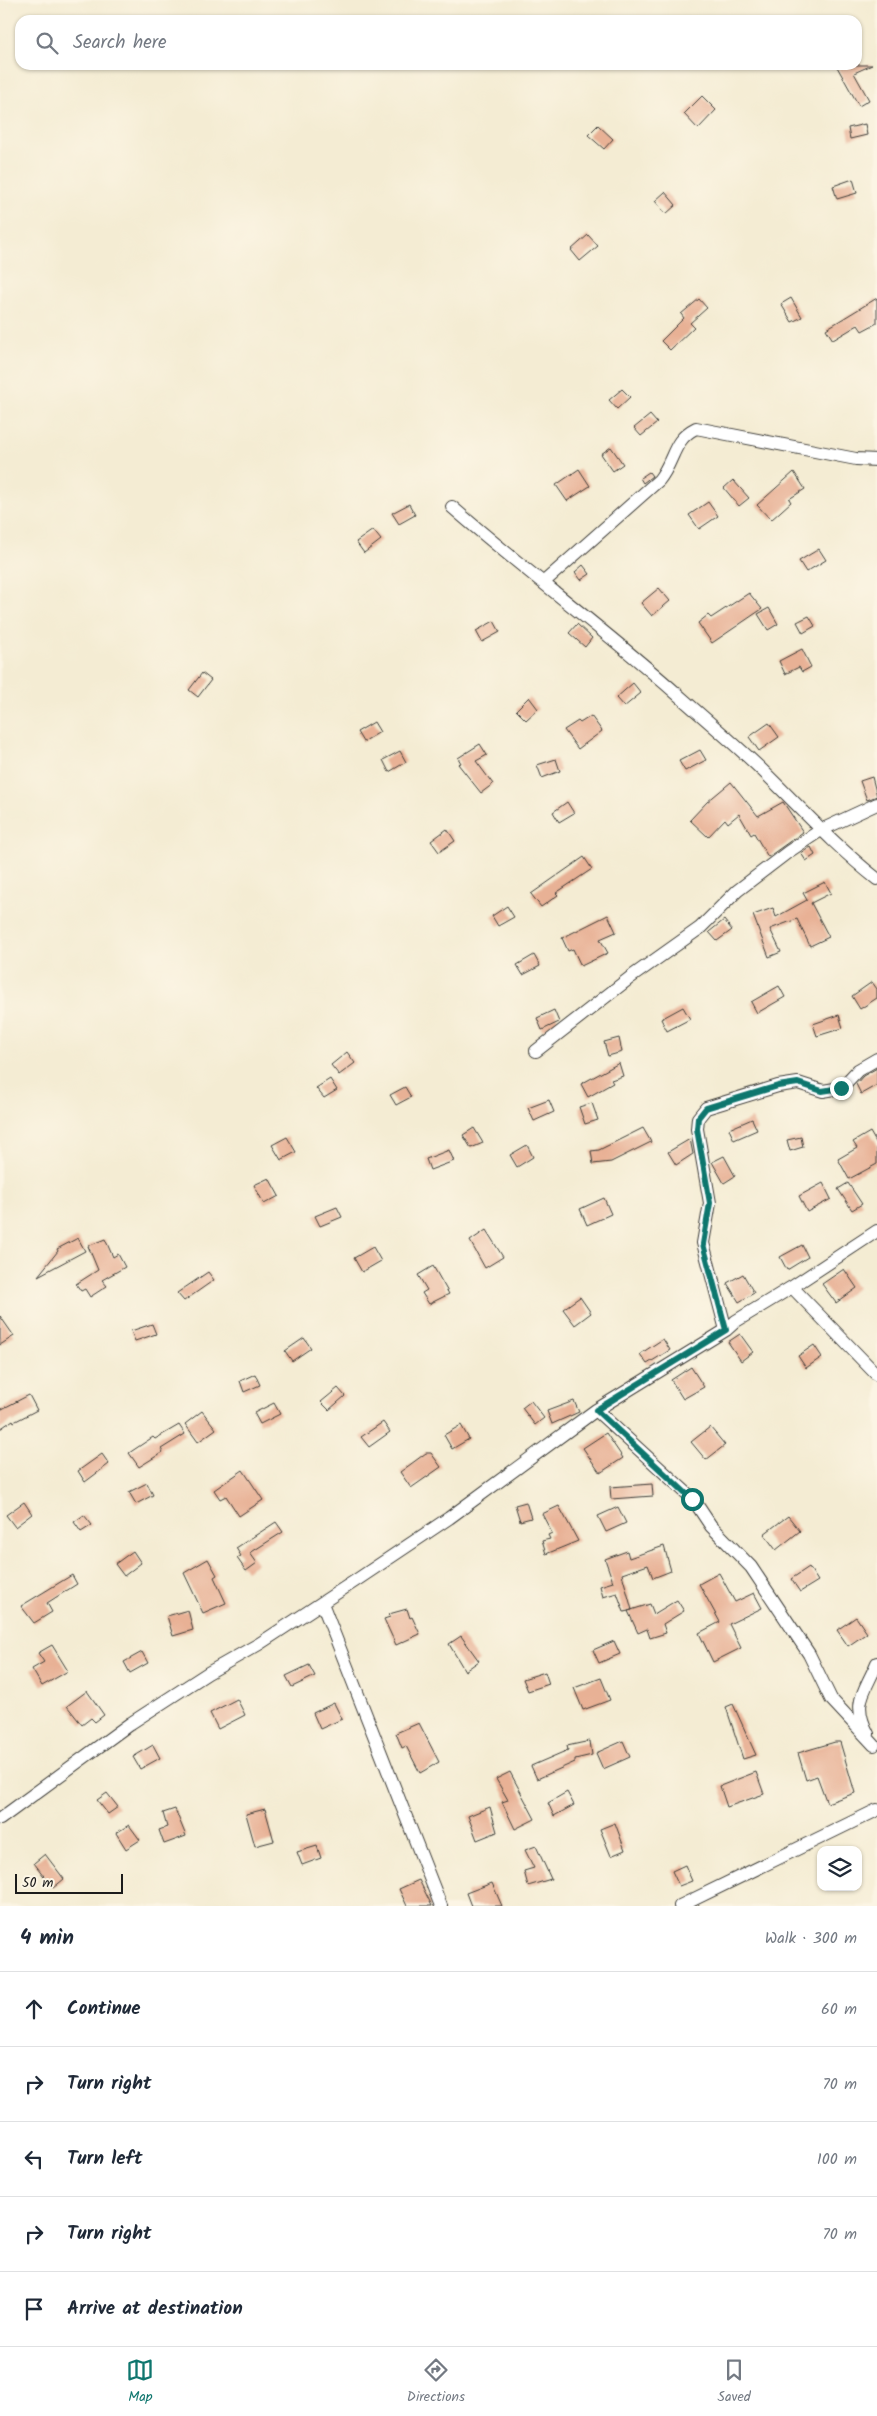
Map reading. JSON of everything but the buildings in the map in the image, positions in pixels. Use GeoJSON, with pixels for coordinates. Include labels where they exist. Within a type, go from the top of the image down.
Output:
{"type":"FeatureCollection","features":[{"type":"Feature","properties":{"kind":"street"},"geometry":{"type":"LineString","coordinates":[[544,582],[659,480],[668,469],[676,447],[684,434],[696,428],[856,459],[877,460]]}},
{"type":"Feature","properties":{"kind":"street"},"geometry":{"type":"LineString","coordinates":[[452,507],[512,560],[544,582],[652,672],[731,742],[822,830],[877,879]]}},
{"type":"Feature","properties":{"kind":"street"},"geometry":{"type":"LineString","coordinates":[[536,1051],[631,977],[693,933],[737,891],[822,830],[877,804]]}},
{"type":"Feature","properties":{"kind":"street"},"geometry":{"type":"LineString","coordinates":[[726,1330],[703,1244],[710,1203],[697,1129],[698,1118],[706,1108],[778,1086],[798,1083],[822,1091],[841,1088],[858,1070],[877,1059]]}},
{"type":"Feature","properties":{"kind":"street"},"geometry":{"type":"LineString","coordinates":[[0,1819],[131,1723],[322,1603],[450,1518],[596,1410],[726,1330],[736,1321],[877,1231]]}},
{"type":"Feature","properties":{"kind":"street"},"geometry":{"type":"LineString","coordinates":[[792,1287],[877,1375]]}},
{"type":"Feature","properties":{"kind":"street"},"geometry":{"type":"LineString","coordinates":[[596,1410],[692,1499],[711,1526],[751,1567],[809,1654],[831,1699],[876,1747]]}},
{"type":"Feature","properties":{"kind":"street"},"geometry":{"type":"LineString","coordinates":[[322,1603],[441,1906]]}},
{"type":"Feature","properties":{"kind":"street"},"geometry":{"type":"LineString","coordinates":[[876,1747],[864,1727],[859,1702],[877,1663]]}},
{"type":"Feature","properties":{"kind":"street"},"geometry":{"type":"LineString","coordinates":[[680,1906],[877,1810]]}},
{"type":"Feature","properties":{"kind":"route"},"geometry":{"type":"LineString","coordinates":[[692,1499],[596,1410],[726,1330],[703,1244],[710,1203],[702,1147],[697,1129],[698,1118],[706,1108],[778,1086],[798,1083],[822,1091],[841,1088]]}}]}
